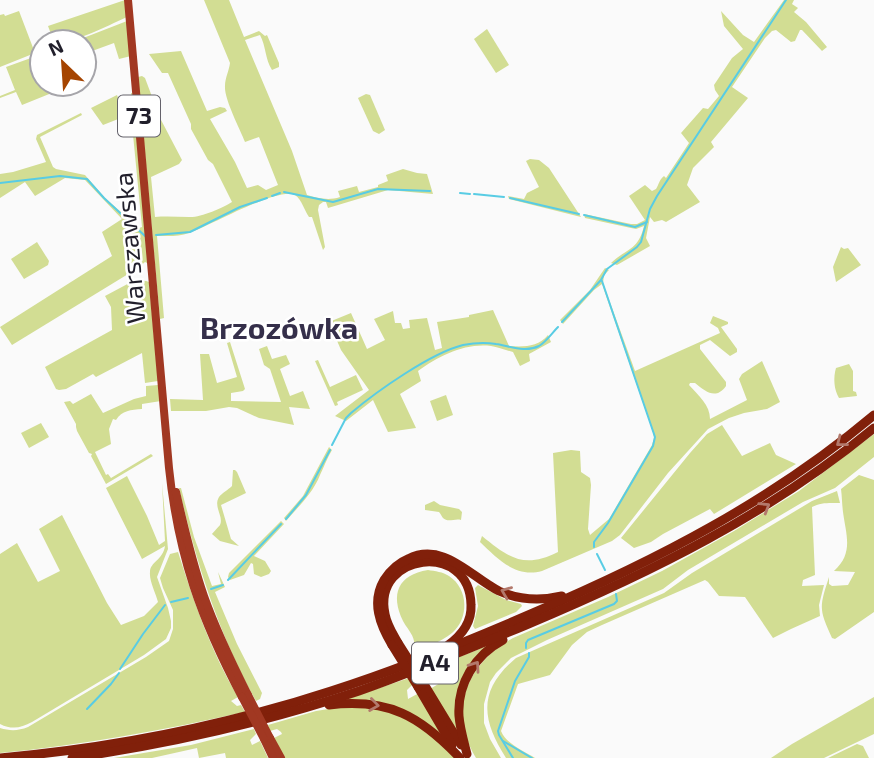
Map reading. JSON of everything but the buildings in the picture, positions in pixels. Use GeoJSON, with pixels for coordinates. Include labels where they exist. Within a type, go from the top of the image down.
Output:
{"type":"FeatureCollection","features":[{"type":"Feature","properties":{"kind":"highway","name":"A4"},"geometry":{"type":"LineString","coordinates":[[0,758],[106,745],[221,722],[305,699],[426,658],[584,590],[680,544],[750,505],[814,463],[874,415]]}},
{"type":"Feature","properties":{"kind":"highway","name":"A4"},"geometry":{"type":"LineString","coordinates":[[72,758],[234,727],[306,707],[422,668],[561,611],[665,562],[744,519],[812,476],[874,428]]}},
{"type":"Feature","properties":{"kind":"highway"},"geometry":{"type":"LineString","coordinates":[[466,757],[383,629],[378,615],[377,599],[382,583],[393,568],[413,556],[426,554],[445,558],[469,570],[499,591],[524,598],[545,599],[584,590]]}},
{"type":"Feature","properties":{"kind":"highway"},"geometry":{"type":"LineString","coordinates":[[386,673],[447,645],[463,632],[470,617],[471,598],[467,585],[457,573],[442,564],[421,561],[405,567],[394,577],[386,590],[384,608],[395,644]]}},
{"type":"Feature","properties":{"kind":"highway"},"geometry":{"type":"LineString","coordinates":[[466,757],[459,710],[462,691],[471,669],[493,645],[561,611]]}},
{"type":"Feature","properties":{"kind":"highway"},"geometry":{"type":"LineString","coordinates":[[306,707],[352,703],[386,707],[422,723],[466,757]]}},
{"type":"Feature","properties":{"kind":"main road","name":"Warszawska"},"geometry":{"type":"LineString","coordinates":[[128,0],[173,500],[186,564],[197,599],[211,634],[267,738]]}},
{"type":"Feature","properties":{"kind":"main road","name":"73"},"geometry":{"type":"LineString","coordinates":[[267,738],[273,758]]}},
{"type":"Feature","properties":{"kind":"main road","name":"73"},"geometry":{"type":"LineString","coordinates":[[267,738],[281,758]]}},
{"type":"Feature","properties":{"kind":"green space"},"geometry":{"type":"Polygon","coordinates":[[[125,0],[127,17],[98,30],[48,26],[125,0]]]}},
{"type":"Feature","properties":{"kind":"green space"},"geometry":{"type":"Polygon","coordinates":[[[204,0],[229,0],[244,37],[259,31],[267,35],[279,63],[279,67],[272,70],[260,35],[245,40],[292,151],[307,195],[331,199],[340,197],[338,191],[357,186],[359,192],[378,187],[388,181],[386,175],[403,169],[427,174],[433,194],[388,190],[328,208],[326,202],[323,202],[318,210],[325,247],[323,250],[312,217],[309,217],[295,195],[287,194],[259,201],[185,234],[157,236],[164,318],[160,319],[138,77],[145,78],[160,118],[182,160],[151,177],[155,217],[199,216],[232,202],[191,129],[168,73],[162,73],[149,54],[181,51],[207,111],[220,107],[227,111],[210,119],[247,188],[258,185],[266,190],[278,185],[259,137],[245,142],[233,114],[225,92],[230,63],[204,0]]]}},
{"type":"Feature","properties":{"kind":"green space"},"geometry":{"type":"Polygon","coordinates":[[[784,0],[794,0],[792,4],[798,8],[794,12],[827,47],[822,51],[802,30],[795,41],[791,42],[776,30],[765,38],[732,87],[748,98],[711,142],[714,147],[693,168],[687,185],[700,202],[666,222],[654,222],[650,217],[646,238],[650,246],[617,265],[611,263],[635,245],[644,226],[636,229],[585,218],[584,214],[631,224],[645,220],[629,196],[645,185],[652,191],[664,176],[666,178],[689,143],[681,133],[703,108],[708,109],[719,96],[714,85],[732,58],[743,49],[724,26],[721,11],[743,35],[754,42],[784,0]]]}},
{"type":"Feature","properties":{"kind":"green space"},"geometry":{"type":"Polygon","coordinates":[[[19,11],[28,35],[28,56],[0,67],[0,15],[19,11]]]}},
{"type":"Feature","properties":{"kind":"green space"},"geometry":{"type":"Polygon","coordinates":[[[127,21],[131,56],[119,59],[114,43],[98,49],[98,32],[127,21]]]}},
{"type":"Feature","properties":{"kind":"green space"},"geometry":{"type":"Polygon","coordinates":[[[487,29],[509,65],[496,73],[474,39],[487,29]]]}},
{"type":"Feature","properties":{"kind":"green space"},"geometry":{"type":"Polygon","coordinates":[[[28,59],[28,98],[39,98],[22,105],[16,92],[0,98],[15,90],[6,67],[28,59]]]}},
{"type":"Feature","properties":{"kind":"green space"},"geometry":{"type":"Polygon","coordinates":[[[131,93],[150,259],[12,345],[0,327],[112,256],[102,232],[122,219],[85,180],[65,178],[35,196],[25,182],[0,198],[0,174],[46,162],[36,139],[37,135],[81,113],[82,115],[40,137],[53,167],[85,175],[105,198],[139,228],[142,227],[131,114],[103,125],[91,108],[117,95],[124,114],[132,111],[131,93]]]}},
{"type":"Feature","properties":{"kind":"green space"},"geometry":{"type":"Polygon","coordinates":[[[370,95],[385,130],[379,134],[373,131],[358,98],[370,95]]]}},
{"type":"Feature","properties":{"kind":"green space"},"geometry":{"type":"Polygon","coordinates":[[[539,160],[549,168],[581,217],[509,199],[508,196],[524,199],[527,193],[539,187],[526,161],[539,160]]]}},
{"type":"Feature","properties":{"kind":"green space"},"geometry":{"type":"Polygon","coordinates":[[[37,242],[49,261],[48,265],[24,279],[11,259],[37,242]]]}},
{"type":"Feature","properties":{"kind":"green space"},"geometry":{"type":"Polygon","coordinates":[[[841,247],[848,248],[861,265],[836,282],[833,267],[841,247]]]}},
{"type":"Feature","properties":{"kind":"green space"},"geometry":{"type":"Polygon","coordinates":[[[605,268],[609,270],[604,275],[603,283],[635,371],[720,333],[718,328],[710,323],[713,316],[728,322],[721,327],[737,352],[730,356],[710,340],[700,345],[700,349],[726,382],[726,386],[715,394],[707,392],[695,383],[689,385],[706,405],[710,419],[747,400],[739,379],[762,361],[780,402],[767,409],[729,418],[708,429],[668,473],[620,535],[612,541],[542,571],[523,572],[508,566],[480,542],[482,536],[517,559],[536,560],[558,552],[553,453],[580,451],[581,472],[590,478],[591,485],[588,529],[590,535],[609,519],[654,438],[602,284],[563,324],[560,320],[590,290],[605,268]]]}},
{"type":"Feature","properties":{"kind":"green space"},"geometry":{"type":"Polygon","coordinates":[[[135,280],[149,282],[158,381],[145,383],[142,353],[96,377],[93,374],[66,389],[56,389],[45,367],[112,330],[111,307],[105,296],[135,280]]]}},
{"type":"Feature","properties":{"kind":"green space"},"geometry":{"type":"Polygon","coordinates":[[[493,310],[509,346],[535,344],[548,335],[551,342],[529,354],[530,361],[520,366],[513,352],[494,346],[471,347],[452,352],[426,365],[418,371],[421,381],[400,394],[416,428],[388,432],[373,400],[346,421],[335,416],[369,390],[341,350],[329,322],[351,313],[367,349],[385,340],[374,319],[393,311],[395,323],[401,323],[403,329],[410,328],[409,320],[427,318],[435,350],[442,348],[437,322],[493,310]]]}},
{"type":"Feature","properties":{"kind":"green space"},"geometry":{"type":"Polygon","coordinates":[[[230,342],[245,389],[231,393],[231,401],[281,402],[270,369],[264,365],[259,349],[267,346],[272,359],[286,355],[290,364],[280,369],[290,396],[303,391],[310,409],[289,407],[294,425],[259,418],[229,407],[206,411],[171,411],[170,399],[203,400],[200,354],[209,354],[217,383],[237,377],[227,343],[230,342]]]}},
{"type":"Feature","properties":{"kind":"green space"},"geometry":{"type":"Polygon","coordinates":[[[318,360],[330,387],[356,375],[363,390],[337,402],[338,405],[335,406],[315,361],[318,360]]]}},
{"type":"Feature","properties":{"kind":"green space"},"geometry":{"type":"Polygon","coordinates":[[[849,364],[853,371],[853,391],[857,396],[839,398],[834,384],[836,368],[849,364]]]}},
{"type":"Feature","properties":{"kind":"green space"},"geometry":{"type":"Polygon","coordinates":[[[158,385],[161,401],[142,404],[142,409],[127,411],[116,420],[113,419],[109,429],[111,444],[95,452],[106,475],[111,478],[151,454],[153,456],[106,484],[64,402],[70,401],[73,404],[91,394],[103,413],[146,396],[146,386],[158,385]]]}},
{"type":"Feature","properties":{"kind":"green space"},"geometry":{"type":"Polygon","coordinates":[[[446,395],[453,415],[437,421],[430,401],[446,395]]]}},
{"type":"Feature","properties":{"kind":"green space"},"geometry":{"type":"Polygon","coordinates":[[[41,423],[49,437],[29,448],[21,433],[41,423]]]}},
{"type":"Feature","properties":{"kind":"green space"},"geometry":{"type":"Polygon","coordinates":[[[722,425],[742,456],[770,443],[776,455],[796,464],[714,514],[710,509],[651,542],[634,548],[621,538],[690,453],[707,434],[722,425]]]}},
{"type":"Feature","properties":{"kind":"green space"},"geometry":{"type":"Polygon","coordinates":[[[874,434],[874,457],[835,488],[803,502],[688,570],[663,589],[511,658],[490,682],[484,704],[484,723],[501,758],[476,758],[467,740],[463,723],[466,690],[473,675],[497,648],[513,638],[662,571],[734,531],[799,491],[874,434]]]}},
{"type":"Feature","properties":{"kind":"green space"},"geometry":{"type":"Polygon","coordinates":[[[329,447],[332,450],[313,488],[286,521],[284,518],[303,496],[329,447]]]}},
{"type":"Feature","properties":{"kind":"green space"},"geometry":{"type":"Polygon","coordinates":[[[233,470],[237,472],[246,493],[221,505],[231,539],[239,546],[220,541],[212,534],[221,522],[217,501],[232,486],[233,470]]]}},
{"type":"Feature","properties":{"kind":"green space"},"geometry":{"type":"Polygon","coordinates":[[[859,475],[874,480],[874,612],[835,639],[832,638],[825,621],[822,602],[829,577],[829,584],[832,586],[848,585],[855,572],[834,571],[844,557],[847,543],[841,489],[859,475]]]}},
{"type":"Feature","properties":{"kind":"green space"},"geometry":{"type":"Polygon","coordinates":[[[127,476],[159,545],[165,541],[162,483],[168,549],[157,577],[171,621],[166,639],[32,722],[16,728],[0,724],[0,554],[17,543],[38,582],[60,571],[39,529],[62,515],[121,625],[144,616],[158,602],[150,572],[165,546],[142,559],[106,488],[127,476]]]}},
{"type":"Feature","properties":{"kind":"green space"},"geometry":{"type":"Polygon","coordinates":[[[179,488],[212,586],[221,584],[218,572],[225,587],[215,592],[262,693],[256,701],[231,650],[210,597],[179,488]]]}},
{"type":"Feature","properties":{"kind":"green space"},"geometry":{"type":"Polygon","coordinates":[[[837,491],[840,503],[812,507],[815,575],[803,580],[802,586],[824,585],[819,605],[820,616],[773,638],[745,597],[719,596],[705,580],[602,625],[587,632],[572,645],[550,675],[518,684],[501,731],[511,743],[535,758],[506,758],[492,730],[487,705],[495,682],[516,658],[664,593],[692,573],[812,501],[837,491]]]}},
{"type":"Feature","properties":{"kind":"green space"},"geometry":{"type":"Polygon","coordinates":[[[434,501],[459,509],[462,512],[461,520],[447,520],[439,512],[425,510],[425,505],[434,501]]]}},
{"type":"Feature","properties":{"kind":"green space"},"geometry":{"type":"Polygon","coordinates":[[[281,521],[284,524],[254,556],[265,561],[271,571],[269,574],[261,577],[254,574],[251,563],[244,575],[230,580],[229,573],[281,521]]]}},
{"type":"Feature","properties":{"kind":"green space"},"geometry":{"type":"Polygon","coordinates":[[[178,552],[211,645],[238,697],[231,701],[237,706],[241,705],[245,712],[123,736],[0,753],[0,728],[14,730],[28,727],[169,641],[173,629],[173,610],[160,578],[170,554],[178,552]]]}},
{"type":"Feature","properties":{"kind":"green space"},"geometry":{"type":"Polygon","coordinates":[[[428,570],[449,576],[456,582],[463,596],[464,612],[458,627],[452,633],[412,654],[413,638],[399,611],[397,594],[403,581],[428,570]]]}},
{"type":"Feature","properties":{"kind":"green space"},"geometry":{"type":"Polygon","coordinates":[[[478,585],[522,606],[516,612],[475,629],[473,626],[478,606],[475,588],[478,585]]]}},
{"type":"Feature","properties":{"kind":"green space"},"geometry":{"type":"Polygon","coordinates":[[[489,645],[462,682],[462,740],[430,689],[440,683],[433,678],[424,680],[420,673],[489,645]]]}},
{"type":"Feature","properties":{"kind":"green space"},"geometry":{"type":"Polygon","coordinates":[[[409,678],[413,684],[407,690],[408,699],[419,693],[449,743],[424,722],[344,700],[409,678]]]}},
{"type":"Feature","properties":{"kind":"green space"},"geometry":{"type":"Polygon","coordinates":[[[874,697],[874,734],[824,758],[771,758],[792,744],[874,697]]]}},
{"type":"Feature","properties":{"kind":"green space"},"geometry":{"type":"Polygon","coordinates":[[[353,705],[391,711],[427,730],[455,758],[284,758],[274,738],[282,734],[277,729],[270,731],[268,725],[316,711],[353,705]]]}},
{"type":"Feature","properties":{"kind":"green space"},"geometry":{"type":"Polygon","coordinates":[[[254,729],[256,734],[250,740],[252,745],[260,741],[268,758],[226,758],[225,753],[199,758],[197,748],[152,758],[114,758],[191,745],[254,729]]]}},
{"type":"Feature","properties":{"kind":"green space"},"geometry":{"type":"Polygon","coordinates":[[[857,744],[863,746],[869,758],[828,758],[857,744]]]}},
{"type":"Feature","properties":{"kind":"waterway"},"geometry":{"type":"LineString","coordinates":[[562,322],[601,280],[607,269],[641,242],[650,209],[657,196],[786,0]]}},
{"type":"Feature","properties":{"kind":"waterway"},"geometry":{"type":"LineString","coordinates":[[0,183],[60,176],[87,179],[145,236]]}},
{"type":"Feature","properties":{"kind":"waterway"},"geometry":{"type":"LineString","coordinates":[[284,192],[333,202],[378,189],[430,191]]}},
{"type":"Feature","properties":{"kind":"waterway"},"geometry":{"type":"LineString","coordinates":[[272,196],[280,193]]}},
{"type":"Feature","properties":{"kind":"waterway"},"geometry":{"type":"LineString","coordinates":[[460,193],[470,194]]}},
{"type":"Feature","properties":{"kind":"waterway"},"geometry":{"type":"LineString","coordinates":[[474,194],[504,197]]}},
{"type":"Feature","properties":{"kind":"waterway"},"geometry":{"type":"LineString","coordinates":[[156,235],[190,232],[240,207],[267,198]]}},
{"type":"Feature","properties":{"kind":"waterway"},"geometry":{"type":"LineString","coordinates":[[510,198],[579,214]]}},
{"type":"Feature","properties":{"kind":"waterway"},"geometry":{"type":"LineString","coordinates":[[584,215],[635,227],[647,222]]}},
{"type":"Feature","properties":{"kind":"waterway"},"geometry":{"type":"LineString","coordinates":[[594,547],[594,542],[653,446],[655,437],[602,281]]}},
{"type":"Feature","properties":{"kind":"waterway"},"geometry":{"type":"LineString","coordinates":[[332,445],[351,413],[420,364],[450,349],[475,343],[534,348],[558,327]]}},
{"type":"Feature","properties":{"kind":"waterway"},"geometry":{"type":"LineString","coordinates":[[286,519],[306,495],[330,450]]}},
{"type":"Feature","properties":{"kind":"waterway"},"geometry":{"type":"LineString","coordinates":[[228,580],[281,524]]}},
{"type":"Feature","properties":{"kind":"waterway"},"geometry":{"type":"LineString","coordinates":[[597,554],[605,570]]}},
{"type":"Feature","properties":{"kind":"waterway"},"geometry":{"type":"LineString","coordinates":[[211,589],[223,585]]}},
{"type":"Feature","properties":{"kind":"waterway"},"geometry":{"type":"LineString","coordinates":[[526,648],[528,640],[614,604],[617,601],[616,594]]}},
{"type":"Feature","properties":{"kind":"waterway"},"geometry":{"type":"LineString","coordinates":[[171,602],[188,598]]}},
{"type":"Feature","properties":{"kind":"waterway"},"geometry":{"type":"LineString","coordinates":[[120,669],[165,605]]}},
{"type":"Feature","properties":{"kind":"waterway"},"geometry":{"type":"LineString","coordinates":[[513,758],[498,731],[515,681],[529,653]]}},
{"type":"Feature","properties":{"kind":"waterway"},"geometry":{"type":"LineString","coordinates":[[87,709],[119,673]]}},
{"type":"Feature","properties":{"kind":"waterway"},"geometry":{"type":"LineString","coordinates":[[503,741],[532,758]]}},
{"type":"Feature","properties":{"kind":"district","name":"Brzozówka"},"geometry":{"type":"Point","coordinates":[279,329]}}]}
